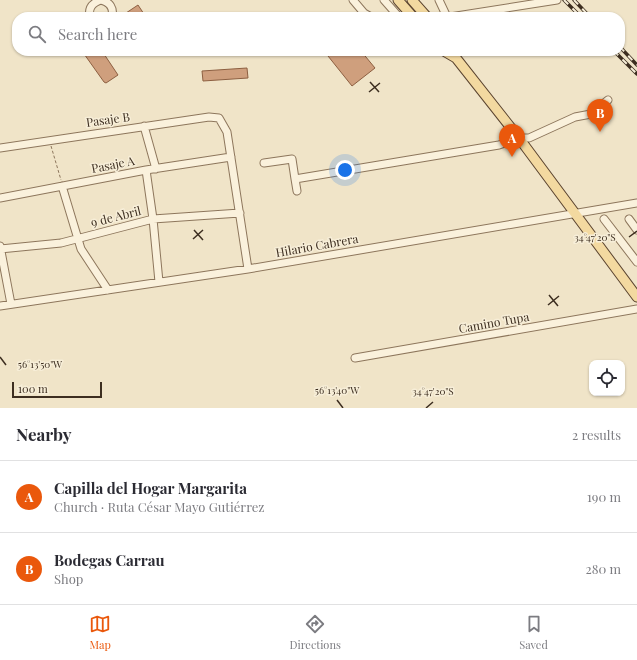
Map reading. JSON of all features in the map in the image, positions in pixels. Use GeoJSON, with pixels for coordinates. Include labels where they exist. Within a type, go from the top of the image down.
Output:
{"type":"FeatureCollection","features":[{"type":"Feature","properties":{"kind":"main road"},"geometry":{"type":"LineString","coordinates":[[398,0],[408,12]]}},
{"type":"Feature","properties":{"kind":"main road"},"geometry":{"type":"LineString","coordinates":[[412,0],[422,12]]}},
{"type":"Feature","properties":{"kind":"main road"},"geometry":{"type":"LineString","coordinates":[[457,56],[637,296]]}},
{"type":"Feature","properties":{"kind":"street"},"geometry":{"type":"LineString","coordinates":[[90,12],[90,8],[95,1],[101,0],[113,2],[112,12]]}},
{"type":"Feature","properties":{"kind":"street"},"geometry":{"type":"LineString","coordinates":[[353,0],[362,12]]}},
{"type":"Feature","properties":{"kind":"street"},"geometry":{"type":"LineString","coordinates":[[384,0],[395,12]]}},
{"type":"Feature","properties":{"kind":"street"},"geometry":{"type":"LineString","coordinates":[[439,0],[445,12]]}},
{"type":"Feature","properties":{"kind":"street"},"geometry":{"type":"LineString","coordinates":[[481,12],[557,0]]}},
{"type":"Feature","properties":{"kind":"street"},"geometry":{"type":"LineString","coordinates":[[295,180],[499,145],[519,138],[529,138],[575,117],[591,114],[608,100]]}},
{"type":"Feature","properties":{"kind":"street","name":"Pasaje B"},"geometry":{"type":"LineString","coordinates":[[0,148],[209,117],[219,118],[227,132],[231,157]]}},
{"type":"Feature","properties":{"kind":"street"},"geometry":{"type":"LineString","coordinates":[[144,126],[156,168]]}},
{"type":"Feature","properties":{"kind":"street"},"geometry":{"type":"LineString","coordinates":[[231,157],[248,269]]}},
{"type":"Feature","properties":{"kind":"street","name":"Pasaje A"},"geometry":{"type":"LineString","coordinates":[[0,198],[156,168],[231,157]]}},
{"type":"Feature","properties":{"kind":"street"},"geometry":{"type":"LineString","coordinates":[[264,163],[292,159],[297,191]]}},
{"type":"Feature","properties":{"kind":"street"},"geometry":{"type":"LineString","coordinates":[[146,170],[153,219],[159,282]]}},
{"type":"Feature","properties":{"kind":"street"},"geometry":{"type":"LineString","coordinates":[[62,186],[81,250],[108,290]]}},
{"type":"Feature","properties":{"kind":"street","name":"Hilario Cabrera"},"geometry":{"type":"LineString","coordinates":[[0,306],[248,269],[637,203]]}},
{"type":"Feature","properties":{"kind":"street","name":"9 de Abril"},"geometry":{"type":"LineString","coordinates":[[0,248],[43,246],[77,239],[111,228],[153,219],[240,213]]}},
{"type":"Feature","properties":{"kind":"street"},"geometry":{"type":"LineString","coordinates":[[604,219],[637,262]]}},
{"type":"Feature","properties":{"kind":"street"},"geometry":{"type":"LineString","coordinates":[[629,219],[637,230]]}},
{"type":"Feature","properties":{"kind":"street"},"geometry":{"type":"LineString","coordinates":[[0,248],[11,304]]}},
{"type":"Feature","properties":{"kind":"street","name":"Camino Tupa"},"geometry":{"type":"LineString","coordinates":[[355,358],[637,309]]}},
{"type":"Feature","properties":{"kind":"path"},"geometry":{"type":"LineString","coordinates":[[50,140],[62,186]]}},
{"type":"Feature","properties":{"kind":"building"},"geometry":{"type":"Polygon","coordinates":[[[138,5],[143,12],[128,12],[138,5]]]}},
{"type":"Feature","properties":{"kind":"building"},"geometry":{"type":"Polygon","coordinates":[[[86,56],[105,56],[118,75],[106,83],[86,56]]]}},
{"type":"Feature","properties":{"kind":"building"},"geometry":{"type":"Polygon","coordinates":[[[328,56],[365,56],[375,68],[352,86],[328,56]]]}},
{"type":"Feature","properties":{"kind":"building"},"geometry":{"type":"Polygon","coordinates":[[[247,68],[248,78],[203,81],[202,71],[247,68]]]}},
{"type":"Feature","properties":{"kind":"railway"},"geometry":{"type":"LineString","coordinates":[[564,0],[576,12]]}},
{"type":"Feature","properties":{"kind":"railway"},"geometry":{"type":"LineString","coordinates":[[574,0],[585,12]]}},
{"type":"Feature","properties":{"kind":"railway"},"geometry":{"type":"LineString","coordinates":[[625,52],[637,65]]}},
{"type":"Feature","properties":{"kind":"railway"},"geometry":{"type":"LineString","coordinates":[[619,56],[637,74]]}},
{"type":"Feature","properties":{"kind":"place","name":"Bodegas Carrau"},"geometry":{"type":"Point","coordinates":[600,132]}},
{"type":"Feature","properties":{"kind":"place","name":"Capilla del Hogar Margarita"},"geometry":{"type":"Point","coordinates":[512,157]}}]}
